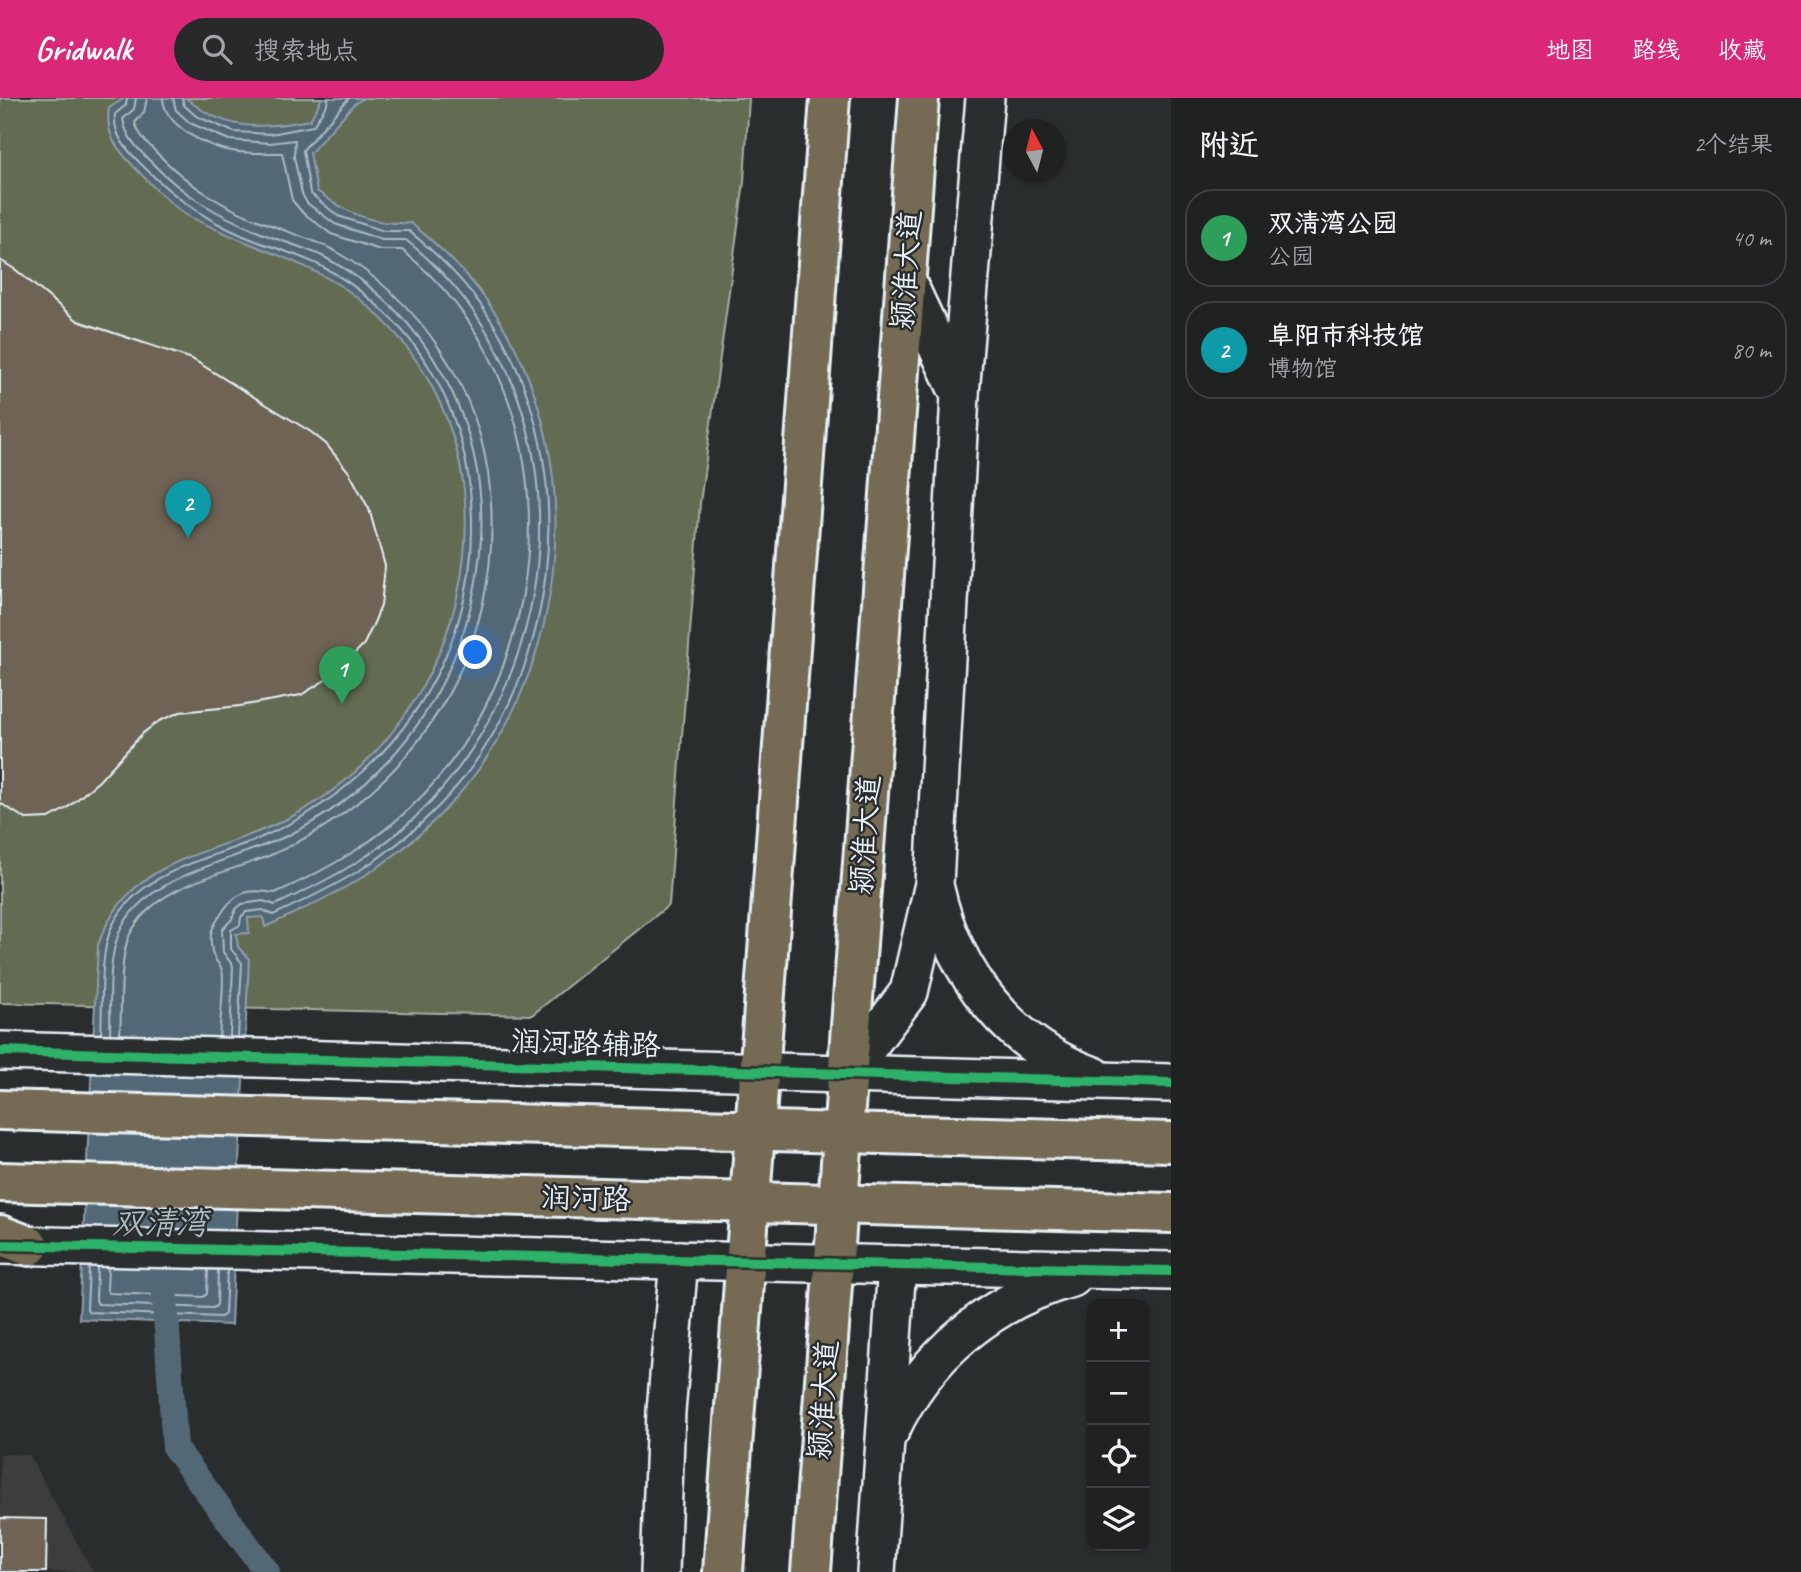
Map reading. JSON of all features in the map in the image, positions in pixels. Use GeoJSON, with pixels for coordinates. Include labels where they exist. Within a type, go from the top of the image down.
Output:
{"type":"FeatureCollection","features":[{"type":"Feature","properties":{"kind":"main road"},"geometry":{"type":"LineString","coordinates":[[723,1572],[830,98]]}},
{"type":"Feature","properties":{"kind":"main road","name":"颍淮大道"},"geometry":{"type":"LineString","coordinates":[[811,1572],[919,98]]}},
{"type":"Feature","properties":{"kind":"main road"},"geometry":{"type":"LineString","coordinates":[[0,1110],[1171,1142]]}},
{"type":"Feature","properties":{"kind":"main road","name":"润河路"},"geometry":{"type":"LineString","coordinates":[[0,1182],[1171,1213]]}},
{"type":"Feature","properties":{"kind":"street"},"geometry":{"type":"LineString","coordinates":[[847,1074],[909,992],[934,884],[960,395],[985,98]]}},
{"type":"Feature","properties":{"kind":"street"},"geometry":{"type":"LineString","coordinates":[[906,280],[960,395]]}},
{"type":"Feature","properties":{"kind":"street"},"geometry":{"type":"LineString","coordinates":[[934,884],[951,942],[964,968],[998,1014],[1039,1048],[1087,1073],[1112,1081]]}},
{"type":"Feature","properties":{"kind":"street","name":"润河路辅路"},"geometry":{"type":"LineString","coordinates":[[0,1051],[1171,1083]]}},
{"type":"Feature","properties":{"kind":"street"},"geometry":{"type":"LineString","coordinates":[[10,1242],[218,1250],[1171,1271]]}},
{"type":"Feature","properties":{"kind":"street"},"geometry":{"type":"LineString","coordinates":[[660,1572],[666,1411],[679,1260]]}},
{"type":"Feature","properties":{"kind":"street"},"geometry":{"type":"LineString","coordinates":[[876,1572],[897,1265]]}},
{"type":"Feature","properties":{"kind":"street"},"geometry":{"type":"LineString","coordinates":[[885,1441],[912,1390],[950,1345],[974,1325],[1027,1293],[1086,1275],[1117,1270]]}},
{"type":"Feature","properties":{"kind":"shaded area"},"geometry":{"type":"Polygon","coordinates":[[[0,1454],[29,1455],[93,1572],[0,1572],[0,1454]]]}},
{"type":"Feature","properties":{"kind":"green space"},"geometry":{"type":"Polygon","coordinates":[[[0,98],[749,98],[744,182],[700,503],[669,905],[532,1015],[0,1003],[0,98]]]}},
{"type":"Feature","properties":{"kind":"water","name":"双清湾"},"geometry":{"type":"Polygon","coordinates":[[[125,98],[186,98],[215,117],[260,126],[310,120],[322,98],[364,98],[354,104],[310,153],[317,191],[350,212],[372,220],[411,223],[447,255],[478,290],[497,316],[528,376],[547,440],[555,507],[553,574],[540,640],[517,704],[484,762],[421,834],[380,866],[337,892],[265,927],[263,917],[248,918],[249,933],[236,934],[238,947],[249,959],[231,1325],[79,1319],[98,945],[112,916],[130,893],[151,876],[174,863],[283,821],[326,795],[364,763],[397,726],[424,684],[445,638],[459,590],[465,540],[464,490],[451,432],[440,404],[411,353],[392,330],[371,309],[332,280],[197,220],[172,204],[124,156],[114,142],[109,127],[109,108],[125,98]]]}},
{"type":"Feature","properties":{"kind":"building"},"geometry":{"type":"Polygon","coordinates":[[[0,260],[78,321],[192,359],[311,432],[326,444],[349,472],[369,509],[385,566],[381,606],[373,625],[364,644],[335,674],[301,695],[240,706],[180,712],[159,721],[143,733],[99,781],[67,808],[49,818],[26,819],[0,803],[0,260]]]}},
{"type":"Feature","properties":{"kind":"building"},"geometry":{"type":"Polygon","coordinates":[[[0,1518],[47,1519],[46,1572],[0,1572],[0,1518]]]}},
{"type":"Feature","properties":{"kind":"waterway"},"geometry":{"type":"LineString","coordinates":[[164,1286],[175,1448],[267,1572]]}},
{"type":"Feature","properties":{"kind":"cycle path"},"geometry":{"type":"LineString","coordinates":[[0,1051],[1171,1083]]}},
{"type":"Feature","properties":{"kind":"cycle path"},"geometry":{"type":"LineString","coordinates":[[0,1245],[1171,1271]]}},
{"type":"Feature","properties":{"kind":"place","name":"阜阳市科技馆"},"geometry":{"type":"Point","coordinates":[188,538]}},
{"type":"Feature","properties":{"kind":"place","name":"双清湾公园"},"geometry":{"type":"Point","coordinates":[342,704]}}]}
